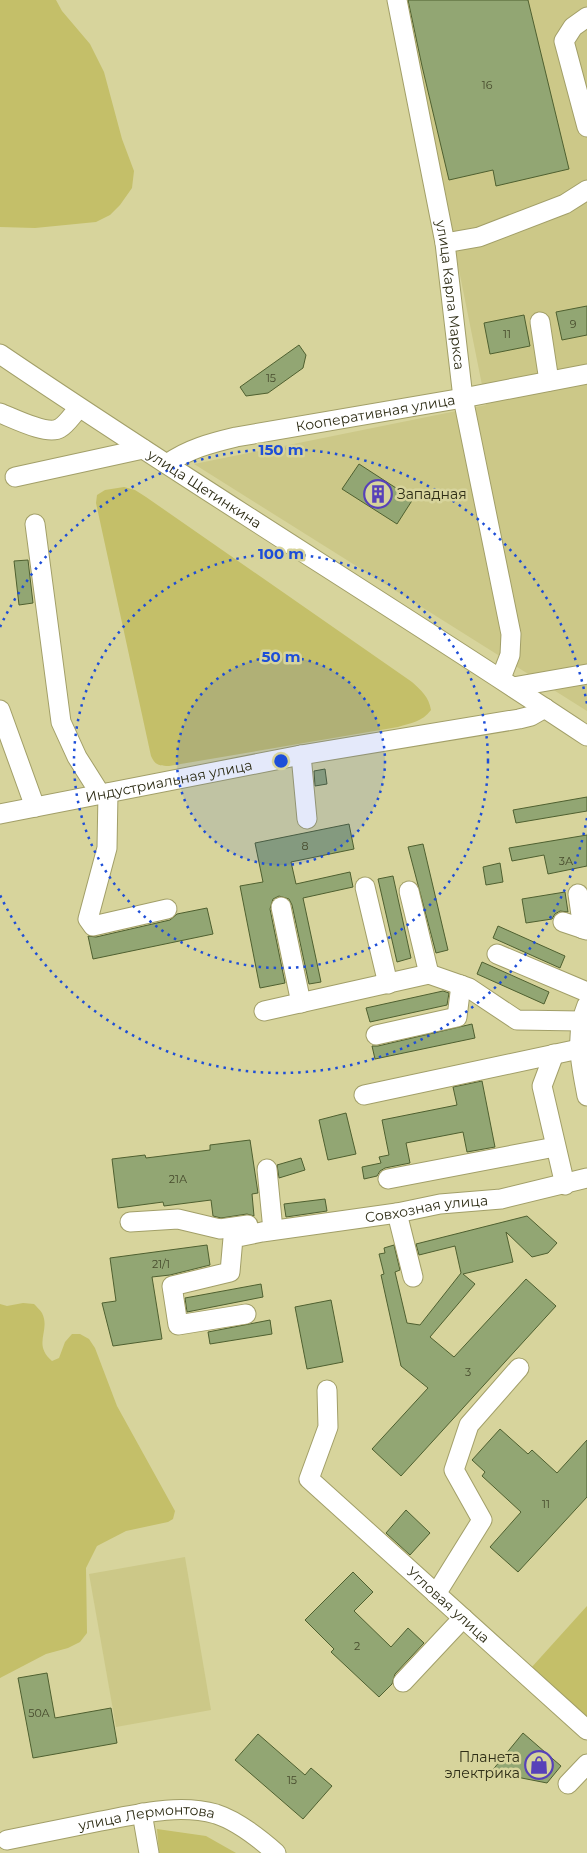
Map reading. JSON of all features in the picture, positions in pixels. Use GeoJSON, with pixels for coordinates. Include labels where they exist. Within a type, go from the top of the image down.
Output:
{"type":"FeatureCollection","features":[{"type":"Feature","properties":{"kind":"street","name":"улица Карла Маркса"},"geometry":{"type":"LineString","coordinates":[[397,0],[445,243],[463,398],[511,634],[507,683]]}},
{"type":"Feature","properties":{"kind":"street"},"geometry":{"type":"LineString","coordinates":[[587,17],[573,27],[564,41],[587,126]]}},
{"type":"Feature","properties":{"kind":"street"},"geometry":{"type":"LineString","coordinates":[[445,243],[479,237],[565,204],[587,190]]}},
{"type":"Feature","properties":{"kind":"street"},"geometry":{"type":"LineString","coordinates":[[540,322],[549,381]]}},
{"type":"Feature","properties":{"kind":"street","name":"улица Щетинкина"},"geometry":{"type":"LineString","coordinates":[[0,354],[79,408],[587,736]]}},
{"type":"Feature","properties":{"kind":"street","name":"Кооперативная улица"},"geometry":{"type":"LineString","coordinates":[[168,464],[184,453],[236,437],[463,398],[587,374]]}},
{"type":"Feature","properties":{"kind":"street"},"geometry":{"type":"LineString","coordinates":[[0,413],[45,429],[55,430],[61,428],[79,408]]}},
{"type":"Feature","properties":{"kind":"street"},"geometry":{"type":"LineString","coordinates":[[15,477],[143,449]]}},
{"type":"Feature","properties":{"kind":"street"},"geometry":{"type":"LineString","coordinates":[[34,524],[62,722],[76,756],[104,794],[107,848],[88,919],[93,926],[168,909]]}},
{"type":"Feature","properties":{"kind":"street"},"geometry":{"type":"LineString","coordinates":[[507,683],[587,674]]}},
{"type":"Feature","properties":{"kind":"street","name":"Индустриальная улица"},"geometry":{"type":"LineString","coordinates":[[0,814],[301,755],[518,719],[531,716],[545,708]]}},
{"type":"Feature","properties":{"kind":"street"},"geometry":{"type":"LineString","coordinates":[[0,710],[35,807]]}},
{"type":"Feature","properties":{"kind":"street"},"geometry":{"type":"LineString","coordinates":[[301,755],[308,818]]}},
{"type":"Feature","properties":{"kind":"street"},"geometry":{"type":"LineString","coordinates":[[366,887],[388,984]]}},
{"type":"Feature","properties":{"kind":"street"},"geometry":{"type":"LineString","coordinates":[[409,890],[430,974]]}},
{"type":"Feature","properties":{"kind":"street"},"geometry":{"type":"LineString","coordinates":[[578,894],[585,930]]}},
{"type":"Feature","properties":{"kind":"street"},"geometry":{"type":"LineString","coordinates":[[280,908],[301,1003]]}},
{"type":"Feature","properties":{"kind":"street"},"geometry":{"type":"LineString","coordinates":[[563,922],[585,930]]}},
{"type":"Feature","properties":{"kind":"street"},"geometry":{"type":"LineString","coordinates":[[496,954],[587,992]]}},
{"type":"Feature","properties":{"kind":"street"},"geometry":{"type":"LineString","coordinates":[[264,1011],[430,974],[469,988],[518,1020],[584,1013],[579,1034],[579,1049],[587,1096]]}},
{"type":"Feature","properties":{"kind":"street"},"geometry":{"type":"LineString","coordinates":[[376,1035],[457,1017],[461,985]]}},
{"type":"Feature","properties":{"kind":"street"},"geometry":{"type":"LineString","coordinates":[[364,1095],[579,1049]]}},
{"type":"Feature","properties":{"kind":"street"},"geometry":{"type":"LineString","coordinates":[[554,1054],[542,1086],[565,1185]]}},
{"type":"Feature","properties":{"kind":"street"},"geometry":{"type":"LineString","coordinates":[[388,1179],[555,1147]]}},
{"type":"Feature","properties":{"kind":"street"},"geometry":{"type":"LineString","coordinates":[[267,1169],[269,1228]]}},
{"type":"Feature","properties":{"kind":"street","name":"Совхозная улица"},"geometry":{"type":"LineString","coordinates":[[269,1228],[397,1212],[440,1204],[501,1199],[565,1185],[587,1178]]}},
{"type":"Feature","properties":{"kind":"street"},"geometry":{"type":"LineString","coordinates":[[397,1212],[414,1277]]}},
{"type":"Feature","properties":{"kind":"street"},"geometry":{"type":"LineString","coordinates":[[130,1222],[178,1219],[220,1229],[269,1228]]}},
{"type":"Feature","properties":{"kind":"street"},"geometry":{"type":"LineString","coordinates":[[246,1314],[178,1325],[172,1286],[230,1272],[233,1238],[269,1228]]}},
{"type":"Feature","properties":{"kind":"street"},"geometry":{"type":"LineString","coordinates":[[436,1594],[482,1520],[454,1470],[469,1425],[519,1368]]}},
{"type":"Feature","properties":{"kind":"street","name":"Угловая улица"},"geometry":{"type":"LineString","coordinates":[[327,1390],[328,1427],[309,1479],[587,1730]]}},
{"type":"Feature","properties":{"kind":"street"},"geometry":{"type":"LineString","coordinates":[[403,1682],[463,1618]]}},
{"type":"Feature","properties":{"kind":"street"},"geometry":{"type":"LineString","coordinates":[[568,1784],[587,1764]]}},
{"type":"Feature","properties":{"kind":"street","name":"улица Лермонтова"},"geometry":{"type":"LineString","coordinates":[[6,1840],[142,1813],[176,1809],[198,1810],[217,1814],[234,1821],[276,1853]]}},
{"type":"Feature","properties":{"kind":"street"},"geometry":{"type":"LineString","coordinates":[[142,1813],[148,1853]]}},
{"type":"Feature","properties":{"kind":"shaded area"},"geometry":{"type":"Polygon","coordinates":[[[0,0],[56,0],[62,11],[90,44],[104,72],[122,139],[134,171],[132,188],[120,205],[110,215],[96,222],[35,228],[0,227],[0,0]]]}},
{"type":"Feature","properties":{"kind":"shaded area"},"geometry":{"type":"Polygon","coordinates":[[[405,0],[587,0],[587,711],[194,464],[486,405],[405,0]]]}},
{"type":"Feature","properties":{"kind":"shaded area"},"geometry":{"type":"Polygon","coordinates":[[[124,487],[135,490],[146,497],[412,682],[426,698],[431,710],[420,720],[398,727],[169,766],[156,763],[151,756],[96,503],[97,495],[105,490],[124,487]]]}},
{"type":"Feature","properties":{"kind":"shaded area"},"geometry":{"type":"Polygon","coordinates":[[[23,1303],[34,1304],[42,1313],[45,1326],[42,1343],[43,1349],[52,1361],[59,1358],[65,1342],[72,1334],[80,1334],[89,1339],[95,1348],[117,1406],[175,1511],[173,1519],[168,1522],[126,1531],[97,1546],[86,1568],[87,1633],[80,1642],[68,1648],[46,1654],[0,1678],[0,1304],[7,1306],[23,1303]]]}},
{"type":"Feature","properties":{"kind":"shaded area"},"geometry":{"type":"Polygon","coordinates":[[[185,1557],[211,1710],[116,1727],[89,1574],[185,1557]]]}},
{"type":"Feature","properties":{"kind":"shaded area"},"geometry":{"type":"Polygon","coordinates":[[[587,1606],[587,1719],[531,1668],[587,1606]]]}},
{"type":"Feature","properties":{"kind":"shaded area"},"geometry":{"type":"Polygon","coordinates":[[[157,1829],[206,1836],[236,1853],[159,1853],[157,1829]]]}},
{"type":"Feature","properties":{"kind":"building"},"geometry":{"type":"Polygon","coordinates":[[[408,0],[528,0],[569,169],[496,186],[493,170],[449,180],[408,0]]]}},
{"type":"Feature","properties":{"kind":"building"},"geometry":{"type":"Polygon","coordinates":[[[587,306],[587,335],[562,340],[556,312],[587,306]]]}},
{"type":"Feature","properties":{"kind":"building"},"geometry":{"type":"Polygon","coordinates":[[[524,315],[530,346],[490,354],[484,323],[524,315]]]}},
{"type":"Feature","properties":{"kind":"building"},"geometry":{"type":"Polygon","coordinates":[[[299,345],[306,355],[303,368],[268,393],[246,396],[240,387],[299,345]]]}},
{"type":"Feature","properties":{"kind":"building","name":"Западная"},"geometry":{"type":"Polygon","coordinates":[[[359,464],[413,499],[397,524],[342,489],[359,464]]]}},
{"type":"Feature","properties":{"kind":"building"},"geometry":{"type":"Polygon","coordinates":[[[28,560],[33,603],[19,605],[14,561],[28,560]]]}},
{"type":"Feature","properties":{"kind":"building"},"geometry":{"type":"Polygon","coordinates":[[[325,769],[327,784],[315,786],[314,771],[325,769]]]}},
{"type":"Feature","properties":{"kind":"building"},"geometry":{"type":"Polygon","coordinates":[[[587,797],[587,811],[516,823],[513,810],[587,797]]]}},
{"type":"Feature","properties":{"kind":"building"},"geometry":{"type":"Polygon","coordinates":[[[349,824],[354,849],[291,862],[296,884],[350,872],[353,887],[303,898],[321,982],[309,984],[292,905],[289,899],[279,896],[273,899],[270,909],[285,983],[260,988],[240,886],[263,882],[255,843],[349,824]]]}},
{"type":"Feature","properties":{"kind":"building"},"geometry":{"type":"Polygon","coordinates":[[[587,835],[587,866],[548,874],[544,855],[512,861],[509,848],[587,835]]]}},
{"type":"Feature","properties":{"kind":"building"},"geometry":{"type":"Polygon","coordinates":[[[423,844],[448,950],[436,953],[408,847],[423,844]]]}},
{"type":"Feature","properties":{"kind":"building"},"geometry":{"type":"Polygon","coordinates":[[[500,863],[503,882],[486,885],[483,867],[500,863]]]}},
{"type":"Feature","properties":{"kind":"building"},"geometry":{"type":"Polygon","coordinates":[[[393,876],[411,958],[397,962],[378,879],[393,876]]]}},
{"type":"Feature","properties":{"kind":"building"},"geometry":{"type":"Polygon","coordinates":[[[565,892],[568,912],[560,911],[552,919],[526,923],[522,899],[565,892]]]}},
{"type":"Feature","properties":{"kind":"building"},"geometry":{"type":"Polygon","coordinates":[[[207,908],[213,934],[93,959],[88,936],[96,937],[170,920],[177,914],[207,908]]]}},
{"type":"Feature","properties":{"kind":"building"},"geometry":{"type":"Polygon","coordinates":[[[498,926],[565,956],[560,968],[493,938],[498,926]]]}},
{"type":"Feature","properties":{"kind":"building"},"geometry":{"type":"Polygon","coordinates":[[[482,962],[549,992],[544,1004],[477,974],[482,962]]]}},
{"type":"Feature","properties":{"kind":"building"},"geometry":{"type":"Polygon","coordinates":[[[443,991],[449,993],[447,1005],[370,1022],[366,1008],[443,991]]]}},
{"type":"Feature","properties":{"kind":"building"},"geometry":{"type":"Polygon","coordinates":[[[472,1024],[475,1038],[375,1059],[372,1046],[472,1024]]]}},
{"type":"Feature","properties":{"kind":"building"},"geometry":{"type":"Polygon","coordinates":[[[482,1081],[495,1147],[467,1152],[463,1132],[406,1143],[410,1163],[385,1168],[377,1176],[364,1179],[362,1167],[381,1163],[379,1157],[389,1155],[382,1120],[457,1105],[453,1087],[482,1081]]]}},
{"type":"Feature","properties":{"kind":"building"},"geometry":{"type":"Polygon","coordinates":[[[346,1113],[356,1154],[328,1160],[319,1120],[346,1113]]]}},
{"type":"Feature","properties":{"kind":"building"},"geometry":{"type":"Polygon","coordinates":[[[250,1140],[258,1193],[252,1194],[254,1216],[247,1214],[221,1218],[213,1216],[211,1200],[164,1206],[163,1202],[118,1208],[112,1159],[145,1155],[146,1158],[210,1150],[210,1145],[250,1140]]]}},
{"type":"Feature","properties":{"kind":"building"},"geometry":{"type":"Polygon","coordinates":[[[301,1158],[305,1170],[279,1178],[277,1165],[301,1158]]]}},
{"type":"Feature","properties":{"kind":"building"},"geometry":{"type":"Polygon","coordinates":[[[325,1199],[327,1211],[286,1217],[284,1204],[325,1199]]]}},
{"type":"Feature","properties":{"kind":"building"},"geometry":{"type":"Polygon","coordinates":[[[527,1216],[557,1243],[548,1253],[532,1257],[506,1232],[513,1262],[463,1274],[475,1284],[430,1337],[454,1357],[526,1279],[556,1306],[401,1476],[372,1449],[428,1388],[401,1366],[381,1275],[384,1274],[379,1254],[385,1253],[384,1248],[394,1245],[400,1270],[395,1272],[407,1323],[420,1325],[461,1273],[455,1246],[419,1255],[416,1244],[527,1216]]]}},
{"type":"Feature","properties":{"kind":"building"},"geometry":{"type":"Polygon","coordinates":[[[207,1245],[210,1265],[170,1275],[152,1277],[162,1339],[113,1346],[102,1303],[116,1301],[110,1258],[207,1245]]]}},
{"type":"Feature","properties":{"kind":"building"},"geometry":{"type":"Polygon","coordinates":[[[261,1284],[263,1297],[187,1312],[185,1298],[261,1284]]]}},
{"type":"Feature","properties":{"kind":"building"},"geometry":{"type":"Polygon","coordinates":[[[331,1300],[343,1362],[307,1369],[295,1307],[331,1300]]]}},
{"type":"Feature","properties":{"kind":"building"},"geometry":{"type":"Polygon","coordinates":[[[270,1320],[272,1334],[210,1344],[208,1332],[270,1320]]]}},
{"type":"Feature","properties":{"kind":"building"},"geometry":{"type":"Polygon","coordinates":[[[500,1429],[528,1454],[532,1450],[557,1473],[587,1440],[587,1497],[518,1572],[490,1547],[521,1512],[482,1476],[485,1472],[472,1460],[500,1429]]]}},
{"type":"Feature","properties":{"kind":"building"},"geometry":{"type":"Polygon","coordinates":[[[406,1510],[430,1533],[410,1555],[386,1533],[406,1510]]]}},
{"type":"Feature","properties":{"kind":"building"},"geometry":{"type":"Polygon","coordinates":[[[353,1572],[373,1592],[354,1611],[391,1647],[408,1628],[424,1643],[395,1674],[392,1684],[379,1697],[331,1652],[334,1649],[305,1620],[353,1572]]]}},
{"type":"Feature","properties":{"kind":"building"},"geometry":{"type":"Polygon","coordinates":[[[47,1673],[55,1718],[111,1708],[117,1743],[33,1758],[18,1678],[47,1673]]]}},
{"type":"Feature","properties":{"kind":"building"},"geometry":{"type":"Polygon","coordinates":[[[523,1733],[561,1766],[547,1783],[491,1772],[523,1733]]]}},
{"type":"Feature","properties":{"kind":"building"},"geometry":{"type":"Polygon","coordinates":[[[258,1734],[305,1775],[311,1768],[332,1786],[303,1819],[235,1760],[258,1734]]]}},
{"type":"Feature","properties":{"kind":"place","name":"Западная"},"geometry":{"type":"Point","coordinates":[378,494]}},
{"type":"Feature","properties":{"kind":"place","name":"Планета электрика"},"geometry":{"type":"Point","coordinates":[539,1765]}}]}
